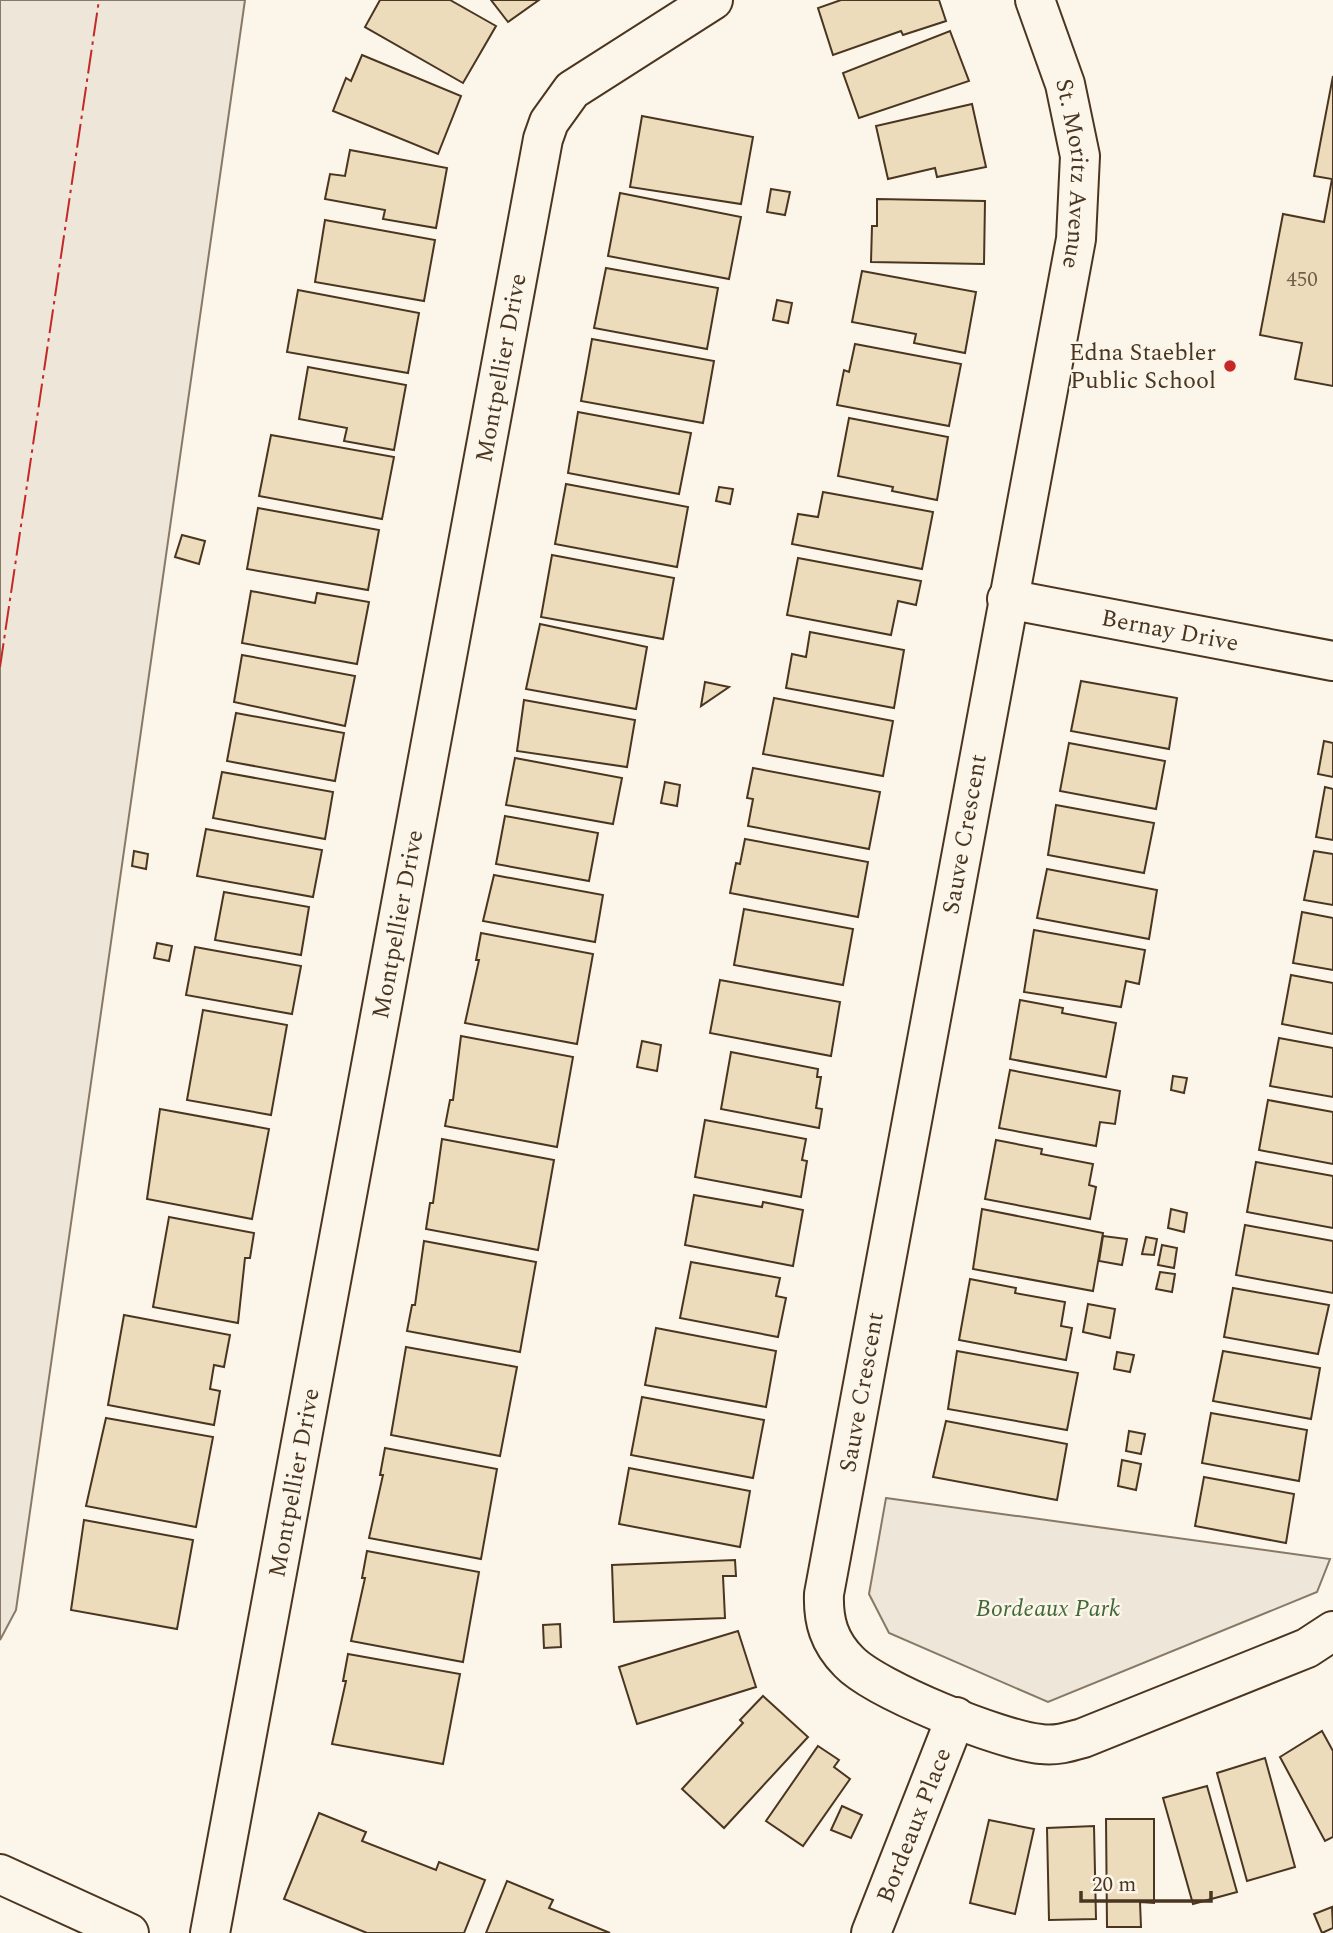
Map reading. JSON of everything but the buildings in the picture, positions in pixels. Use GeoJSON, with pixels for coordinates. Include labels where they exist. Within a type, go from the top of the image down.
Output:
{"type":"FeatureCollection","features":[{"type":"Feature","properties":{"kind":"street","name":"Montpellier Drive"},"geometry":{"type":"LineString","coordinates":[[210,1933],[543,139],[549,122],[572,90],[713,0]]}},
{"type":"Feature","properties":{"kind":"street","name":"St. Moritz Avenue"},"geometry":{"type":"LineString","coordinates":[[1007,599],[1076,239],[1080,156],[1065,84],[1035,0]]}},
{"type":"Feature","properties":{"kind":"street","name":"Bernay Drive"},"geometry":{"type":"LineString","coordinates":[[1007,599],[1333,661]]}},
{"type":"Feature","properties":{"kind":"street","name":"Sauve Crescent"},"geometry":{"type":"LineString","coordinates":[[1007,599],[824,1594],[825,1626],[850,1664],[875,1681],[956,1717],[1030,1742],[1068,1743],[1307,1648],[1333,1631]]}},
{"type":"Feature","properties":{"kind":"street","name":"Bordeaux Place"},"geometry":{"type":"LineString","coordinates":[[871,1933],[956,1717]]}},
{"type":"Feature","properties":{"kind":"street"},"geometry":{"type":"LineString","coordinates":[[0,1874],[129,1933]]}},
{"type":"Feature","properties":{"kind":"green space"},"geometry":{"type":"Polygon","coordinates":[[[0,0],[245,0],[16,1610],[0,1640],[0,0]]]}},
{"type":"Feature","properties":{"kind":"green space","name":"Bordeaux Park"},"geometry":{"type":"Polygon","coordinates":[[[886,1498],[1330,1559],[1317,1592],[1048,1702],[889,1633],[869,1594],[886,1498]]]}},
{"type":"Feature","properties":{"kind":"power"},"geometry":{"type":"LineString","coordinates":[[0,667],[99,0]]}},
{"type":"Feature","properties":{"kind":"place","name":"Edna Staebler Public School"},"geometry":{"type":"Point","coordinates":[1230,366]}}]}
